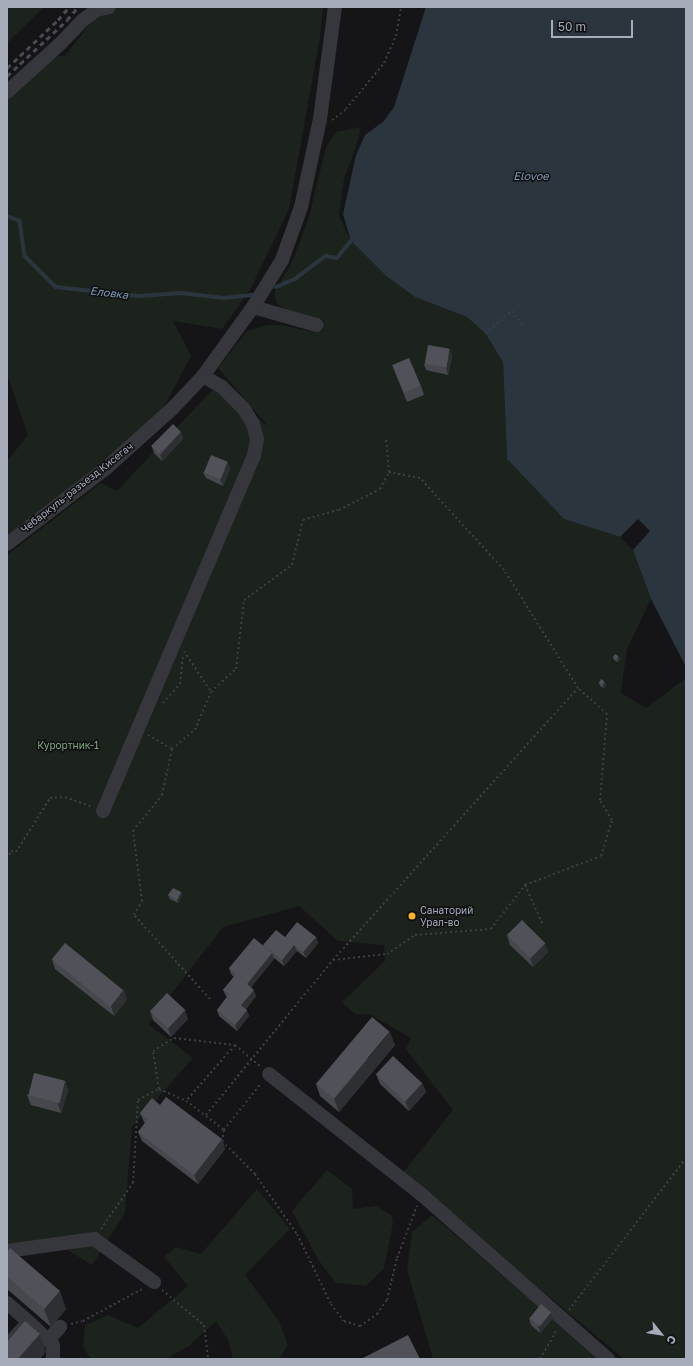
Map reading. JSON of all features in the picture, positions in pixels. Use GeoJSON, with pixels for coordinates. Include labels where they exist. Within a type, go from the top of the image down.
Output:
{"type":"FeatureCollection","features":[{"type":"Feature","properties":{"kind":"street"},"geometry":{"type":"LineString","coordinates":[[7,92],[60,44],[82,21],[96,10],[109,7]]}},
{"type":"Feature","properties":{"kind":"street","name":"Чебаркуль-разъезд Кисегач"},"geometry":{"type":"LineString","coordinates":[[7,544],[105,469],[173,408],[203,376],[253,307],[282,260],[301,207],[318,129],[335,7]]}},
{"type":"Feature","properties":{"kind":"street"},"geometry":{"type":"LineString","coordinates":[[253,307],[316,325]]}},
{"type":"Feature","properties":{"kind":"street"},"geometry":{"type":"LineString","coordinates":[[103,811],[254,456],[257,439],[253,424],[244,409],[222,387],[203,376]]}},
{"type":"Feature","properties":{"kind":"street"},"geometry":{"type":"LineString","coordinates":[[269,1074],[421,1194],[608,1359]]}},
{"type":"Feature","properties":{"kind":"street"},"geometry":{"type":"LineString","coordinates":[[7,1251],[94,1239],[154,1282]]}},
{"type":"Feature","properties":{"kind":"street"},"geometry":{"type":"LineString","coordinates":[[7,1302],[53,1345],[53,1359]]}},
{"type":"Feature","properties":{"kind":"street"},"geometry":{"type":"LineString","coordinates":[[7,1346],[29,1322]]}},
{"type":"Feature","properties":{"kind":"street"},"geometry":{"type":"LineString","coordinates":[[48,1340],[60,1327]]}},
{"type":"Feature","properties":{"kind":"path"},"geometry":{"type":"LineString","coordinates":[[318,129],[346,109],[384,62],[396,36],[401,7]]}},
{"type":"Feature","properties":{"kind":"path"},"geometry":{"type":"LineString","coordinates":[[485,333],[512,311],[524,327]]}},
{"type":"Feature","properties":{"kind":"path"},"geometry":{"type":"LineString","coordinates":[[210,999],[134,915],[142,901],[133,831],[162,795],[172,749],[195,730],[211,692],[236,669],[244,600],[292,565],[303,520],[339,510],[380,489],[389,472],[386,440]]}},
{"type":"Feature","properties":{"kind":"path"},"geometry":{"type":"LineString","coordinates":[[333,960],[387,954],[415,935],[491,929],[525,885],[601,856],[612,820],[600,800],[607,714],[578,688],[504,570],[420,478],[389,472]]}},
{"type":"Feature","properties":{"kind":"path"},"geometry":{"type":"LineString","coordinates":[[161,705],[180,684],[183,650],[211,692]]}},
{"type":"Feature","properties":{"kind":"path"},"geometry":{"type":"LineString","coordinates":[[206,1115],[333,960],[578,688]]}},
{"type":"Feature","properties":{"kind":"path"},"geometry":{"type":"LineString","coordinates":[[147,729],[148,736],[172,749]]}},
{"type":"Feature","properties":{"kind":"path"},"geometry":{"type":"LineString","coordinates":[[7,859],[11,851],[16,852],[50,798],[65,797],[103,811]]}},
{"type":"Feature","properties":{"kind":"path"},"geometry":{"type":"LineString","coordinates":[[525,885],[542,923]]}},
{"type":"Feature","properties":{"kind":"path"},"geometry":{"type":"LineString","coordinates":[[159,1089],[153,1051],[174,1038],[235,1045],[269,1074],[224,1130],[222,1141],[255,1174],[298,1234],[330,1304],[344,1321],[360,1326],[377,1314],[387,1300],[397,1258],[421,1194]]}},
{"type":"Feature","properties":{"kind":"path"},"geometry":{"type":"LineString","coordinates":[[186,1101],[235,1045]]}},
{"type":"Feature","properties":{"kind":"path"},"geometry":{"type":"LineString","coordinates":[[159,1089],[186,1101],[224,1130]]}},
{"type":"Feature","properties":{"kind":"path"},"geometry":{"type":"LineString","coordinates":[[94,1239],[133,1183],[138,1100],[159,1089]]}},
{"type":"Feature","properties":{"kind":"path"},"geometry":{"type":"LineString","coordinates":[[540,1359],[562,1320],[686,1158]]}},
{"type":"Feature","properties":{"kind":"path"},"geometry":{"type":"LineString","coordinates":[[60,1327],[83,1321],[154,1282],[204,1326],[208,1359]]}},
{"type":"Feature","properties":{"kind":"green space"},"geometry":{"type":"Polygon","coordinates":[[[7,7],[44,7],[7,43],[7,7]]]}},
{"type":"Feature","properties":{"kind":"green space"},"geometry":{"type":"Polygon","coordinates":[[[103,7],[323,7],[320,37],[289,209],[251,288],[222,329],[173,321],[191,356],[164,407],[106,461],[7,535],[7,461],[28,435],[7,374],[7,87],[47,56],[65,56],[103,7]]]}},
{"type":"Feature","properties":{"kind":"green space","name":"Курортник-1"},"geometry":{"type":"Polygon","coordinates":[[[361,127],[356,147],[344,179],[339,216],[351,241],[386,276],[415,297],[467,317],[485,333],[503,362],[507,459],[564,519],[620,537],[633,550],[651,599],[627,649],[621,693],[646,708],[686,678],[686,1359],[624,1359],[402,1174],[453,1110],[406,1049],[411,1038],[371,1015],[355,1014],[342,1002],[385,961],[384,945],[338,941],[299,906],[223,927],[148,1024],[193,1058],[132,1127],[125,1213],[92,1265],[53,1241],[7,1244],[7,555],[101,483],[117,491],[215,387],[269,427],[218,368],[247,331],[268,325],[281,325],[313,332],[318,319],[288,312],[276,302],[274,293],[293,260],[309,217],[326,147],[336,132],[361,127]]]}},
{"type":"Feature","properties":{"kind":"green space"},"geometry":{"type":"Polygon","coordinates":[[[327,1170],[352,1189],[353,1209],[376,1206],[391,1215],[393,1223],[384,1268],[366,1286],[336,1283],[319,1261],[292,1211],[327,1170]]]}},
{"type":"Feature","properties":{"kind":"green space"},"geometry":{"type":"Polygon","coordinates":[[[257,1189],[290,1229],[245,1275],[279,1321],[288,1345],[279,1359],[233,1359],[228,1340],[216,1321],[189,1346],[166,1359],[91,1359],[83,1347],[85,1325],[108,1315],[138,1328],[188,1286],[164,1257],[176,1247],[201,1254],[257,1189]]]}},
{"type":"Feature","properties":{"kind":"green space"},"geometry":{"type":"Polygon","coordinates":[[[432,1215],[600,1359],[433,1359],[407,1270],[412,1232],[432,1215]]]}},
{"type":"Feature","properties":{"kind":"water","name":"Elovoe"},"geometry":{"type":"Polygon","coordinates":[[[426,7],[686,7],[686,667],[651,599],[633,550],[650,531],[638,519],[620,537],[564,519],[507,459],[503,362],[485,333],[467,317],[415,297],[386,276],[351,241],[343,214],[356,155],[365,135],[383,122],[394,107],[426,7]]]}},
{"type":"Feature","properties":{"kind":"building"},"geometry":{"type":"Polygon","coordinates":[[[428,345],[450,349],[446,368],[425,364],[428,345]]]}},
{"type":"Feature","properties":{"kind":"building"},"geometry":{"type":"Polygon","coordinates":[[[409,358],[421,386],[404,393],[392,365],[409,358]]]}},
{"type":"Feature","properties":{"kind":"building"},"geometry":{"type":"Polygon","coordinates":[[[173,424],[181,432],[159,454],[151,446],[173,424]]]}},
{"type":"Feature","properties":{"kind":"building"},"geometry":{"type":"Polygon","coordinates":[[[211,455],[228,462],[221,479],[204,473],[211,455]]]}},
{"type":"Feature","properties":{"kind":"building"},"geometry":{"type":"Polygon","coordinates":[[[615,654],[618,656],[617,659],[613,657],[615,654]]]}},
{"type":"Feature","properties":{"kind":"building"},"geometry":{"type":"Polygon","coordinates":[[[601,679],[604,681],[603,685],[599,683],[601,679]]]}},
{"type":"Feature","properties":{"kind":"building"},"geometry":{"type":"Polygon","coordinates":[[[173,888],[181,892],[177,900],[168,895],[173,888]]]}},
{"type":"Feature","properties":{"kind":"building"},"geometry":{"type":"Polygon","coordinates":[[[522,920],[545,943],[530,958],[507,935],[522,920]]]}},
{"type":"Feature","properties":{"kind":"building"},"geometry":{"type":"Polygon","coordinates":[[[297,922],[316,937],[303,952],[294,945],[282,960],[263,945],[276,930],[285,937],[297,922]]]}},
{"type":"Feature","properties":{"kind":"building"},"geometry":{"type":"Polygon","coordinates":[[[254,938],[272,953],[247,984],[254,990],[241,1005],[247,1010],[235,1025],[217,1010],[229,994],[223,990],[236,974],[229,968],[254,938]]]}},
{"type":"Feature","properties":{"kind":"building"},"geometry":{"type":"Polygon","coordinates":[[[65,943],[123,990],[110,1007],[52,959],[65,943]]]}},
{"type":"Feature","properties":{"kind":"building"},"geometry":{"type":"Polygon","coordinates":[[[167,993],[185,1010],[168,1028],[150,1011],[167,993]]]}},
{"type":"Feature","properties":{"kind":"building"},"geometry":{"type":"Polygon","coordinates":[[[372,1017],[390,1032],[334,1098],[316,1084],[372,1017]]]}},
{"type":"Feature","properties":{"kind":"building"},"geometry":{"type":"Polygon","coordinates":[[[393,1056],[422,1083],[405,1102],[376,1074],[393,1056]]]}},
{"type":"Feature","properties":{"kind":"building"},"geometry":{"type":"Polygon","coordinates":[[[34,1073],[65,1081],[59,1103],[28,1095],[34,1073]]]}},
{"type":"Feature","properties":{"kind":"building"},"geometry":{"type":"Polygon","coordinates":[[[166,1097],[222,1139],[194,1175],[138,1132],[148,1119],[140,1113],[152,1098],[160,1105],[166,1097]]]}},
{"type":"Feature","properties":{"kind":"building"},"geometry":{"type":"Polygon","coordinates":[[[10,1248],[60,1291],[44,1309],[7,1276],[7,1252],[10,1248]]]}},
{"type":"Feature","properties":{"kind":"building"},"geometry":{"type":"Polygon","coordinates":[[[541,1304],[551,1312],[540,1326],[530,1318],[541,1304]]]}},
{"type":"Feature","properties":{"kind":"building"},"geometry":{"type":"Polygon","coordinates":[[[25,1321],[40,1334],[18,1359],[7,1359],[7,1342],[25,1321]]]}},
{"type":"Feature","properties":{"kind":"building"},"geometry":{"type":"Polygon","coordinates":[[[408,1335],[420,1359],[361,1359],[408,1335]]]}},
{"type":"Feature","properties":{"kind":"waterway","name":"Еловка"},"geometry":{"type":"LineString","coordinates":[[7,216],[20,221],[25,256],[56,287],[139,296],[181,293],[224,298],[254,295]]}},
{"type":"Feature","properties":{"kind":"waterway","name":"Еловка"},"geometry":{"type":"LineString","coordinates":[[276,287],[295,279],[326,256],[337,258],[351,241]]}},
{"type":"Feature","properties":{"kind":"railway"},"geometry":{"type":"LineString","coordinates":[[7,68],[58,20],[69,7]]}},
{"type":"Feature","properties":{"kind":"railway"},"geometry":{"type":"LineString","coordinates":[[7,76],[67,20],[78,7]]}},
{"type":"Feature","properties":{"kind":"place","name":"Санаторий Урал-во"},"geometry":{"type":"Point","coordinates":[412,916]}}]}
